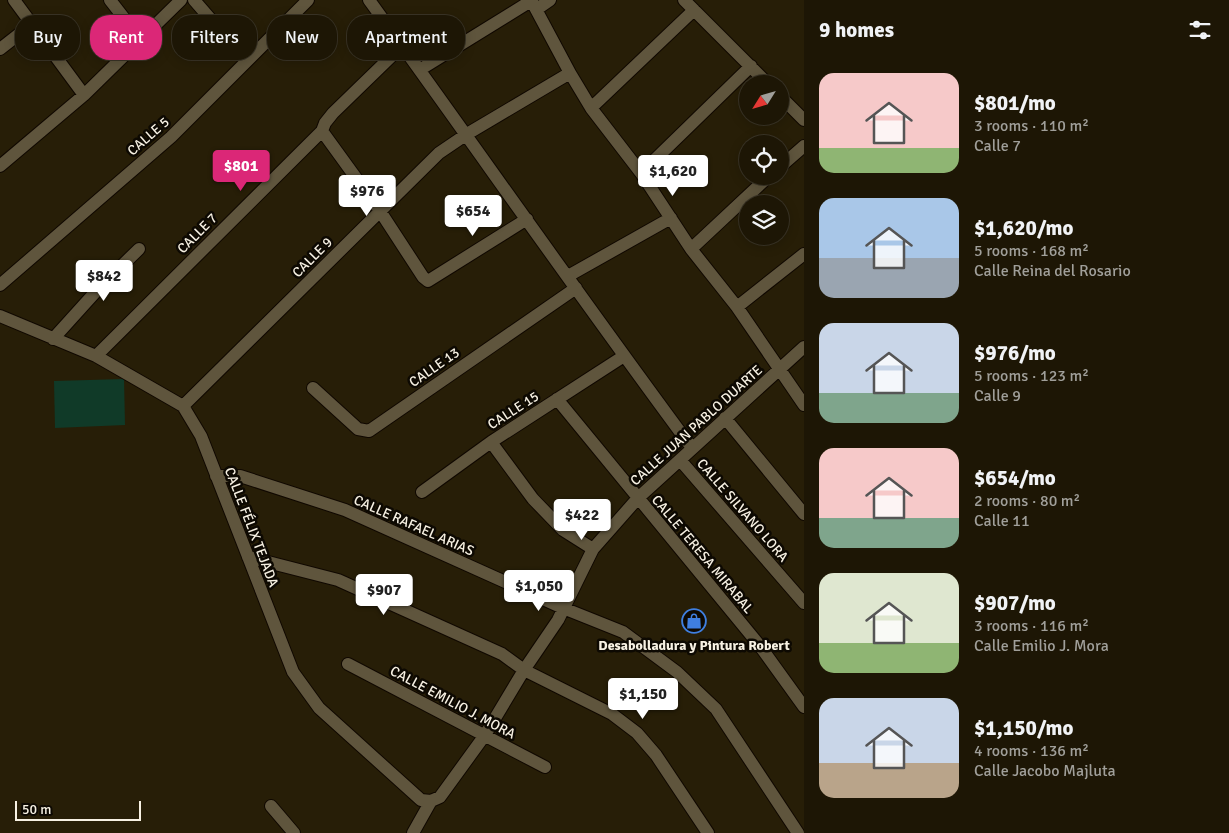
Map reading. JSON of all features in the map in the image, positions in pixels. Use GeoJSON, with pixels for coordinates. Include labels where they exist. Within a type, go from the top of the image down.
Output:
{"type":"FeatureCollection","features":[{"type":"Feature","properties":{"kind":"street"},"geometry":{"type":"LineString","coordinates":[[14,0],[25,15]]}},
{"type":"Feature","properties":{"kind":"street"},"geometry":{"type":"LineString","coordinates":[[110,0],[122,15]]}},
{"type":"Feature","properties":{"kind":"street"},"geometry":{"type":"LineString","coordinates":[[194,0],[207,15]]}},
{"type":"Feature","properties":{"kind":"street","name":"CALLE 5"},"geometry":{"type":"LineString","coordinates":[[257,49],[308,0]]}},
{"type":"Feature","properties":{"kind":"street"},"geometry":{"type":"LineString","coordinates":[[369,0],[380,15]]}},
{"type":"Feature","properties":{"kind":"street"},"geometry":{"type":"LineString","coordinates":[[420,69],[533,3],[550,0]]}},
{"type":"Feature","properties":{"kind":"street"},"geometry":{"type":"LineString","coordinates":[[684,0],[759,75]]}},
{"type":"Feature","properties":{"kind":"street"},"geometry":{"type":"LineString","coordinates":[[162,17],[175,2]]}},
{"type":"Feature","properties":{"kind":"street"},"geometry":{"type":"LineString","coordinates":[[533,3],[591,108],[641,173],[691,249],[736,308],[804,405]]}},
{"type":"Feature","properties":{"kind":"street"},"geometry":{"type":"LineString","coordinates":[[591,108],[694,10]]}},
{"type":"Feature","properties":{"kind":"street"},"geometry":{"type":"LineString","coordinates":[[0,49],[15,37]]}},
{"type":"Feature","properties":{"kind":"street"},"geometry":{"type":"LineString","coordinates":[[58,60],[84,95]]}},
{"type":"Feature","properties":{"kind":"street"},"geometry":{"type":"LineString","coordinates":[[0,166],[84,95],[120,60]]}},
{"type":"Feature","properties":{"kind":"street","name":"CALLE 5"},"geometry":{"type":"LineString","coordinates":[[0,285],[171,136],[246,60]]}},
{"type":"Feature","properties":{"kind":"street","name":"CALLE 7"},"geometry":{"type":"LineString","coordinates":[[96,356],[322,131],[325,123],[333,113],[388,60]]}},
{"type":"Feature","properties":{"kind":"street"},"geometry":{"type":"LineString","coordinates":[[413,60],[692,448]]}},
{"type":"Feature","properties":{"kind":"street"},"geometry":{"type":"LineString","coordinates":[[641,173],[750,66]]}},
{"type":"Feature","properties":{"kind":"street","name":"CALLE 9"},"geometry":{"type":"LineString","coordinates":[[183,406],[439,153],[467,134],[570,73]]}},
{"type":"Feature","properties":{"kind":"street"},"geometry":{"type":"LineString","coordinates":[[789,105],[804,120]]}},
{"type":"Feature","properties":{"kind":"street"},"geometry":{"type":"LineString","coordinates":[[322,131],[380,211],[423,277],[428,280],[528,219]]}},
{"type":"Feature","properties":{"kind":"street"},"geometry":{"type":"LineString","coordinates":[[789,159],[804,146]]}},
{"type":"Feature","properties":{"kind":"street"},"geometry":{"type":"LineString","coordinates":[[691,249],[759,185]]}},
{"type":"Feature","properties":{"kind":"street"},"geometry":{"type":"LineString","coordinates":[[568,276],[670,218]]}},
{"type":"Feature","properties":{"kind":"street"},"geometry":{"type":"LineString","coordinates":[[52,339],[100,287],[139,249]]}},
{"type":"Feature","properties":{"kind":"street"},"geometry":{"type":"LineString","coordinates":[[736,308],[804,254]]}},
{"type":"Feature","properties":{"kind":"street","name":"CALLE 13"},"geometry":{"type":"LineString","coordinates":[[313,388],[358,429],[369,430],[576,288]]}},
{"type":"Feature","properties":{"kind":"street","name":"CALLE FÉLIX TEJADA"},"geometry":{"type":"LineString","coordinates":[[0,316],[96,356],[183,406],[201,436],[293,672],[319,708],[422,800],[431,801]]}},
{"type":"Feature","properties":{"kind":"street","name":"CALLE JUAN PABLO DUARTE"},"geometry":{"type":"LineString","coordinates":[[413,833],[431,801],[440,797],[485,735],[524,670],[558,620],[562,608],[593,549],[638,498],[804,347]]}},
{"type":"Feature","properties":{"kind":"street","name":"CALLE 15"},"geometry":{"type":"LineString","coordinates":[[422,492],[492,442],[624,356]]}},
{"type":"Feature","properties":{"kind":"street","name":"CALLE TERESA MIRABAL"},"geometry":{"type":"LineString","coordinates":[[557,399],[760,646],[804,706]]}},
{"type":"Feature","properties":{"kind":"street"},"geometry":{"type":"LineString","coordinates":[[725,418],[804,514]]}},
{"type":"Feature","properties":{"kind":"street"},"geometry":{"type":"LineString","coordinates":[[492,442],[533,499],[563,530],[593,549]]}},
{"type":"Feature","properties":{"kind":"street","name":"CALLE SILVANO LORA"},"geometry":{"type":"LineString","coordinates":[[680,460],[804,603]]}},
{"type":"Feature","properties":{"kind":"street","name":"CALLE RAFAEL ARIAS"},"geometry":{"type":"LineString","coordinates":[[216,476],[240,476],[345,510],[562,608],[623,632],[677,672],[716,709],[798,833]]}},
{"type":"Feature","properties":{"kind":"street"},"geometry":{"type":"LineString","coordinates":[[248,557],[338,580],[502,654],[524,670],[612,714],[637,733],[656,755],[708,833]]}},
{"type":"Feature","properties":{"kind":"street","name":"CALLE EMILIO J. MORA"},"geometry":{"type":"LineString","coordinates":[[348,664],[545,767]]}},
{"type":"Feature","properties":{"kind":"street"},"geometry":{"type":"LineString","coordinates":[[272,806],[294,833]]}},
{"type":"Feature","properties":{"kind":"green space"},"geometry":{"type":"Polygon","coordinates":[[[124,379],[125,425],[55,428],[54,381],[124,379]]]}},
{"type":"Feature","properties":{"kind":"place","name":"Desabolladura y Pintura Robert"},"geometry":{"type":"Point","coordinates":[694,621]}}]}
